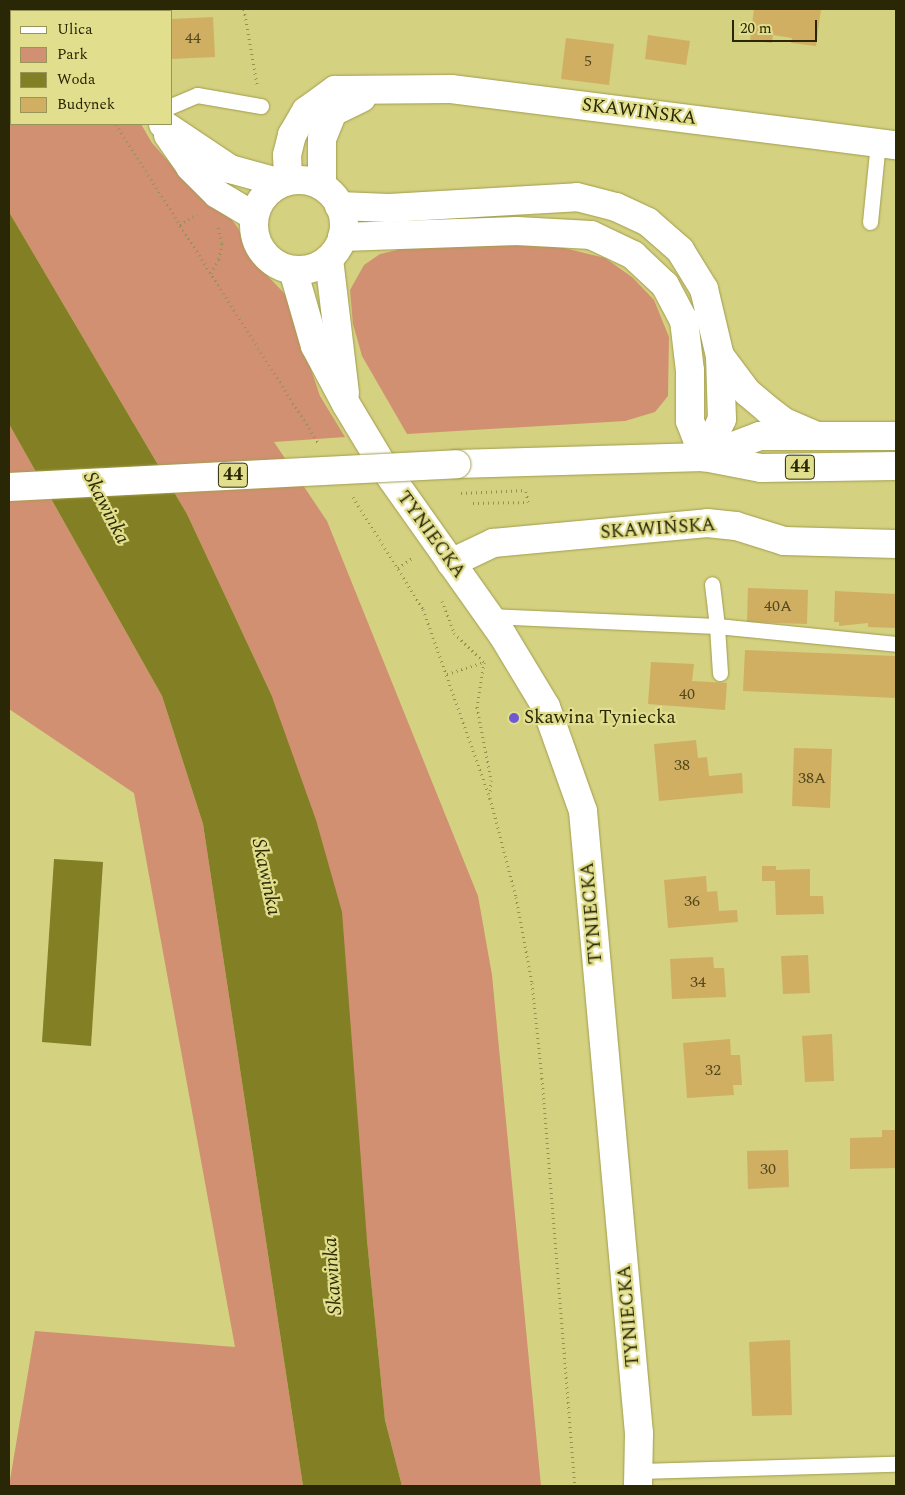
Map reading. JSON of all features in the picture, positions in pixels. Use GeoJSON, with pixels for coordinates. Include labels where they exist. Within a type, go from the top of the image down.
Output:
{"type":"FeatureCollection","features":[{"type":"Feature","properties":{"kind":"street","name":"SKAWIŃSKA"},"geometry":{"type":"LineString","coordinates":[[322,186],[322,139],[333,112],[382,89]]}},
{"type":"Feature","properties":{"kind":"street","name":"SKAWIŃSKA"},"geometry":{"type":"LineString","coordinates":[[285,182],[287,155],[292,134],[306,110],[335,90],[451,89],[887,144]]}},
{"type":"Feature","properties":{"kind":"street"},"geometry":{"type":"LineString","coordinates":[[162,125],[190,167],[217,194],[254,216]]}},
{"type":"Feature","properties":{"kind":"street"},"geometry":{"type":"LineString","coordinates":[[163,125],[230,169],[285,182],[307,181],[322,186],[340,206],[344,226],[336,248]]}},
{"type":"Feature","properties":{"kind":"street"},"geometry":{"type":"LineString","coordinates":[[285,182],[259,202],[254,216],[254,231],[262,251],[279,266],[293,270],[306,270],[336,248],[517,232],[591,235],[633,255],[665,286],[684,320],[690,371],[690,421],[704,458]]}},
{"type":"Feature","properties":{"kind":"street"},"geometry":{"type":"LineString","coordinates":[[340,206],[389,208],[577,197],[616,207],[648,222],[680,250],[704,289],[720,356],[722,419],[704,458]]}},
{"type":"Feature","properties":{"kind":"street","name":"TYNIECKA"},"geometry":{"type":"LineString","coordinates":[[336,248],[346,404]]}},
{"type":"Feature","properties":{"kind":"street","name":"TYNIECKA"},"geometry":{"type":"LineString","coordinates":[[293,270],[315,346],[346,404],[384,469],[489,616],[546,707],[583,811],[639,1433],[638,1478]]}},
{"type":"Feature","properties":{"kind":"street"},"geometry":{"type":"LineString","coordinates":[[720,356],[747,392],[767,409],[784,422],[817,436]]}},
{"type":"Feature","properties":{"kind":"street","name":"44"},"geometry":{"type":"LineString","coordinates":[[704,458],[760,436],[896,436]]}},
{"type":"Feature","properties":{"kind":"street","name":"44"},"geometry":{"type":"LineString","coordinates":[[9,487],[456,464],[704,458],[761,468],[896,466]]}},
{"type":"Feature","properties":{"kind":"street","name":"SKAWIŃSKA"},"geometry":{"type":"LineString","coordinates":[[451,563],[492,543],[708,522],[736,526],[784,541],[896,544]]}},
{"type":"Feature","properties":{"kind":"lane"},"geometry":{"type":"LineString","coordinates":[[172,106],[196,95],[261,106]]}},
{"type":"Feature","properties":{"kind":"lane"},"geometry":{"type":"LineString","coordinates":[[870,222],[887,144]]}},
{"type":"Feature","properties":{"kind":"lane"},"geometry":{"type":"LineString","coordinates":[[712,584],[720,673]]}},
{"type":"Feature","properties":{"kind":"lane"},"geometry":{"type":"LineString","coordinates":[[489,616],[717,626],[896,644]]}},
{"type":"Feature","properties":{"kind":"lane"},"geometry":{"type":"LineString","coordinates":[[638,1478],[896,1464]]}},
{"type":"Feature","properties":{"kind":"path"},"geometry":{"type":"LineString","coordinates":[[244,9],[261,106]]}},
{"type":"Feature","properties":{"kind":"path"},"geometry":{"type":"LineString","coordinates":[[117,125],[323,450]]}},
{"type":"Feature","properties":{"kind":"path"},"geometry":{"type":"LineString","coordinates":[[211,274],[219,259],[222,243],[215,220]]}},
{"type":"Feature","properties":{"kind":"path"},"geometry":{"type":"LineString","coordinates":[[473,503],[528,502],[526,490]]}},
{"type":"Feature","properties":{"kind":"path"},"geometry":{"type":"LineString","coordinates":[[350,492],[423,610],[490,798],[516,897],[532,983],[575,1486]]}},
{"type":"Feature","properties":{"kind":"path"},"geometry":{"type":"LineString","coordinates":[[447,674],[484,662],[477,708],[492,780],[490,798]]}},
{"type":"Feature","properties":{"kind":"green space"},"geometry":{"type":"Polygon","coordinates":[[[9,9],[41,10],[10,10],[10,125],[142,125],[152,143],[185,180],[229,216],[238,228],[253,261],[286,295],[320,396],[345,437],[274,442],[327,521],[478,896],[492,975],[541,1486],[402,1486],[385,1420],[367,1240],[271,694],[187,514],[9,212],[9,9]]]}},
{"type":"Feature","properties":{"kind":"green space"},"geometry":{"type":"Polygon","coordinates":[[[397,242],[560,247],[605,258],[632,277],[654,300],[669,337],[668,396],[655,412],[625,421],[407,434],[362,356],[353,324],[350,290],[364,265],[380,254],[397,250],[397,242]]]}},
{"type":"Feature","properties":{"kind":"green space"},"geometry":{"type":"Polygon","coordinates":[[[9,424],[162,696],[203,824],[303,1486],[9,1486],[35,1331],[235,1347],[134,793],[9,709],[9,424]]]}},
{"type":"Feature","properties":{"kind":"water","name":"Skawinka"},"geometry":{"type":"Polygon","coordinates":[[[9,212],[187,514],[271,694],[316,820],[342,912],[367,1240],[385,1420],[402,1486],[303,1486],[203,824],[162,696],[9,424],[9,212]]]}},
{"type":"Feature","properties":{"kind":"water"},"geometry":{"type":"Polygon","coordinates":[[[54,859],[103,862],[91,1046],[42,1042],[54,859]]]}},
{"type":"Feature","properties":{"kind":"building"},"geometry":{"type":"Polygon","coordinates":[[[754,9],[821,9],[816,46],[791,43],[792,38],[773,35],[772,43],[750,40],[754,9]]]}},
{"type":"Feature","properties":{"kind":"building"},"geometry":{"type":"Polygon","coordinates":[[[213,17],[215,57],[172,59],[172,19],[213,17]]]}},
{"type":"Feature","properties":{"kind":"building"},"geometry":{"type":"Polygon","coordinates":[[[648,35],[690,41],[686,65],[645,59],[648,35]]]}},
{"type":"Feature","properties":{"kind":"building"},"geometry":{"type":"Polygon","coordinates":[[[566,38],[614,44],[609,85],[561,79],[566,38]]]}},
{"type":"Feature","properties":{"kind":"building"},"geometry":{"type":"Polygon","coordinates":[[[748,588],[808,590],[807,624],[747,622],[748,588]]]}},
{"type":"Feature","properties":{"kind":"building"},"geometry":{"type":"Polygon","coordinates":[[[835,591],[896,594],[896,628],[868,627],[868,623],[839,626],[839,622],[834,622],[835,591]]]}},
{"type":"Feature","properties":{"kind":"building"},"geometry":{"type":"Polygon","coordinates":[[[745,650],[896,656],[896,698],[743,691],[745,650]]]}},
{"type":"Feature","properties":{"kind":"building"},"geometry":{"type":"Polygon","coordinates":[[[651,662],[694,664],[692,681],[727,683],[725,710],[648,704],[651,662]]]}},
{"type":"Feature","properties":{"kind":"building"},"geometry":{"type":"Polygon","coordinates":[[[696,740],[698,758],[707,757],[709,776],[742,773],[743,793],[659,801],[654,744],[696,740]]]}},
{"type":"Feature","properties":{"kind":"building"},"geometry":{"type":"Polygon","coordinates":[[[794,748],[832,749],[830,808],[792,806],[794,748]]]}},
{"type":"Feature","properties":{"kind":"building"},"geometry":{"type":"Polygon","coordinates":[[[762,866],[776,866],[776,870],[810,869],[810,896],[823,896],[824,914],[776,915],[775,881],[762,881],[762,866]]]}},
{"type":"Feature","properties":{"kind":"building"},"geometry":{"type":"Polygon","coordinates":[[[706,876],[707,892],[717,891],[719,911],[737,910],[738,922],[668,928],[664,880],[706,876]]]}},
{"type":"Feature","properties":{"kind":"building"},"geometry":{"type":"Polygon","coordinates":[[[808,955],[810,993],[783,994],[781,956],[808,955]]]}},
{"type":"Feature","properties":{"kind":"building"},"geometry":{"type":"Polygon","coordinates":[[[713,957],[714,968],[724,968],[726,997],[672,999],[670,959],[713,957]]]}},
{"type":"Feature","properties":{"kind":"building"},"geometry":{"type":"Polygon","coordinates":[[[832,1034],[834,1081],[805,1082],[802,1036],[832,1034]]]}},
{"type":"Feature","properties":{"kind":"building"},"geometry":{"type":"Polygon","coordinates":[[[730,1039],[731,1055],[740,1055],[742,1085],[733,1085],[734,1095],[687,1098],[683,1043],[730,1039]]]}},
{"type":"Feature","properties":{"kind":"building"},"geometry":{"type":"Polygon","coordinates":[[[882,1130],[896,1130],[896,1168],[850,1169],[850,1138],[882,1137],[882,1130]]]}},
{"type":"Feature","properties":{"kind":"building"},"geometry":{"type":"Polygon","coordinates":[[[788,1150],[789,1187],[748,1189],[747,1151],[788,1150]]]}},
{"type":"Feature","properties":{"kind":"building"},"geometry":{"type":"Polygon","coordinates":[[[790,1340],[792,1415],[752,1416],[749,1342],[790,1340]]]}},
{"type":"Feature","properties":{"kind":"place","name":"Skawina Tyniecka"},"geometry":{"type":"Point","coordinates":[514,718]}}]}
